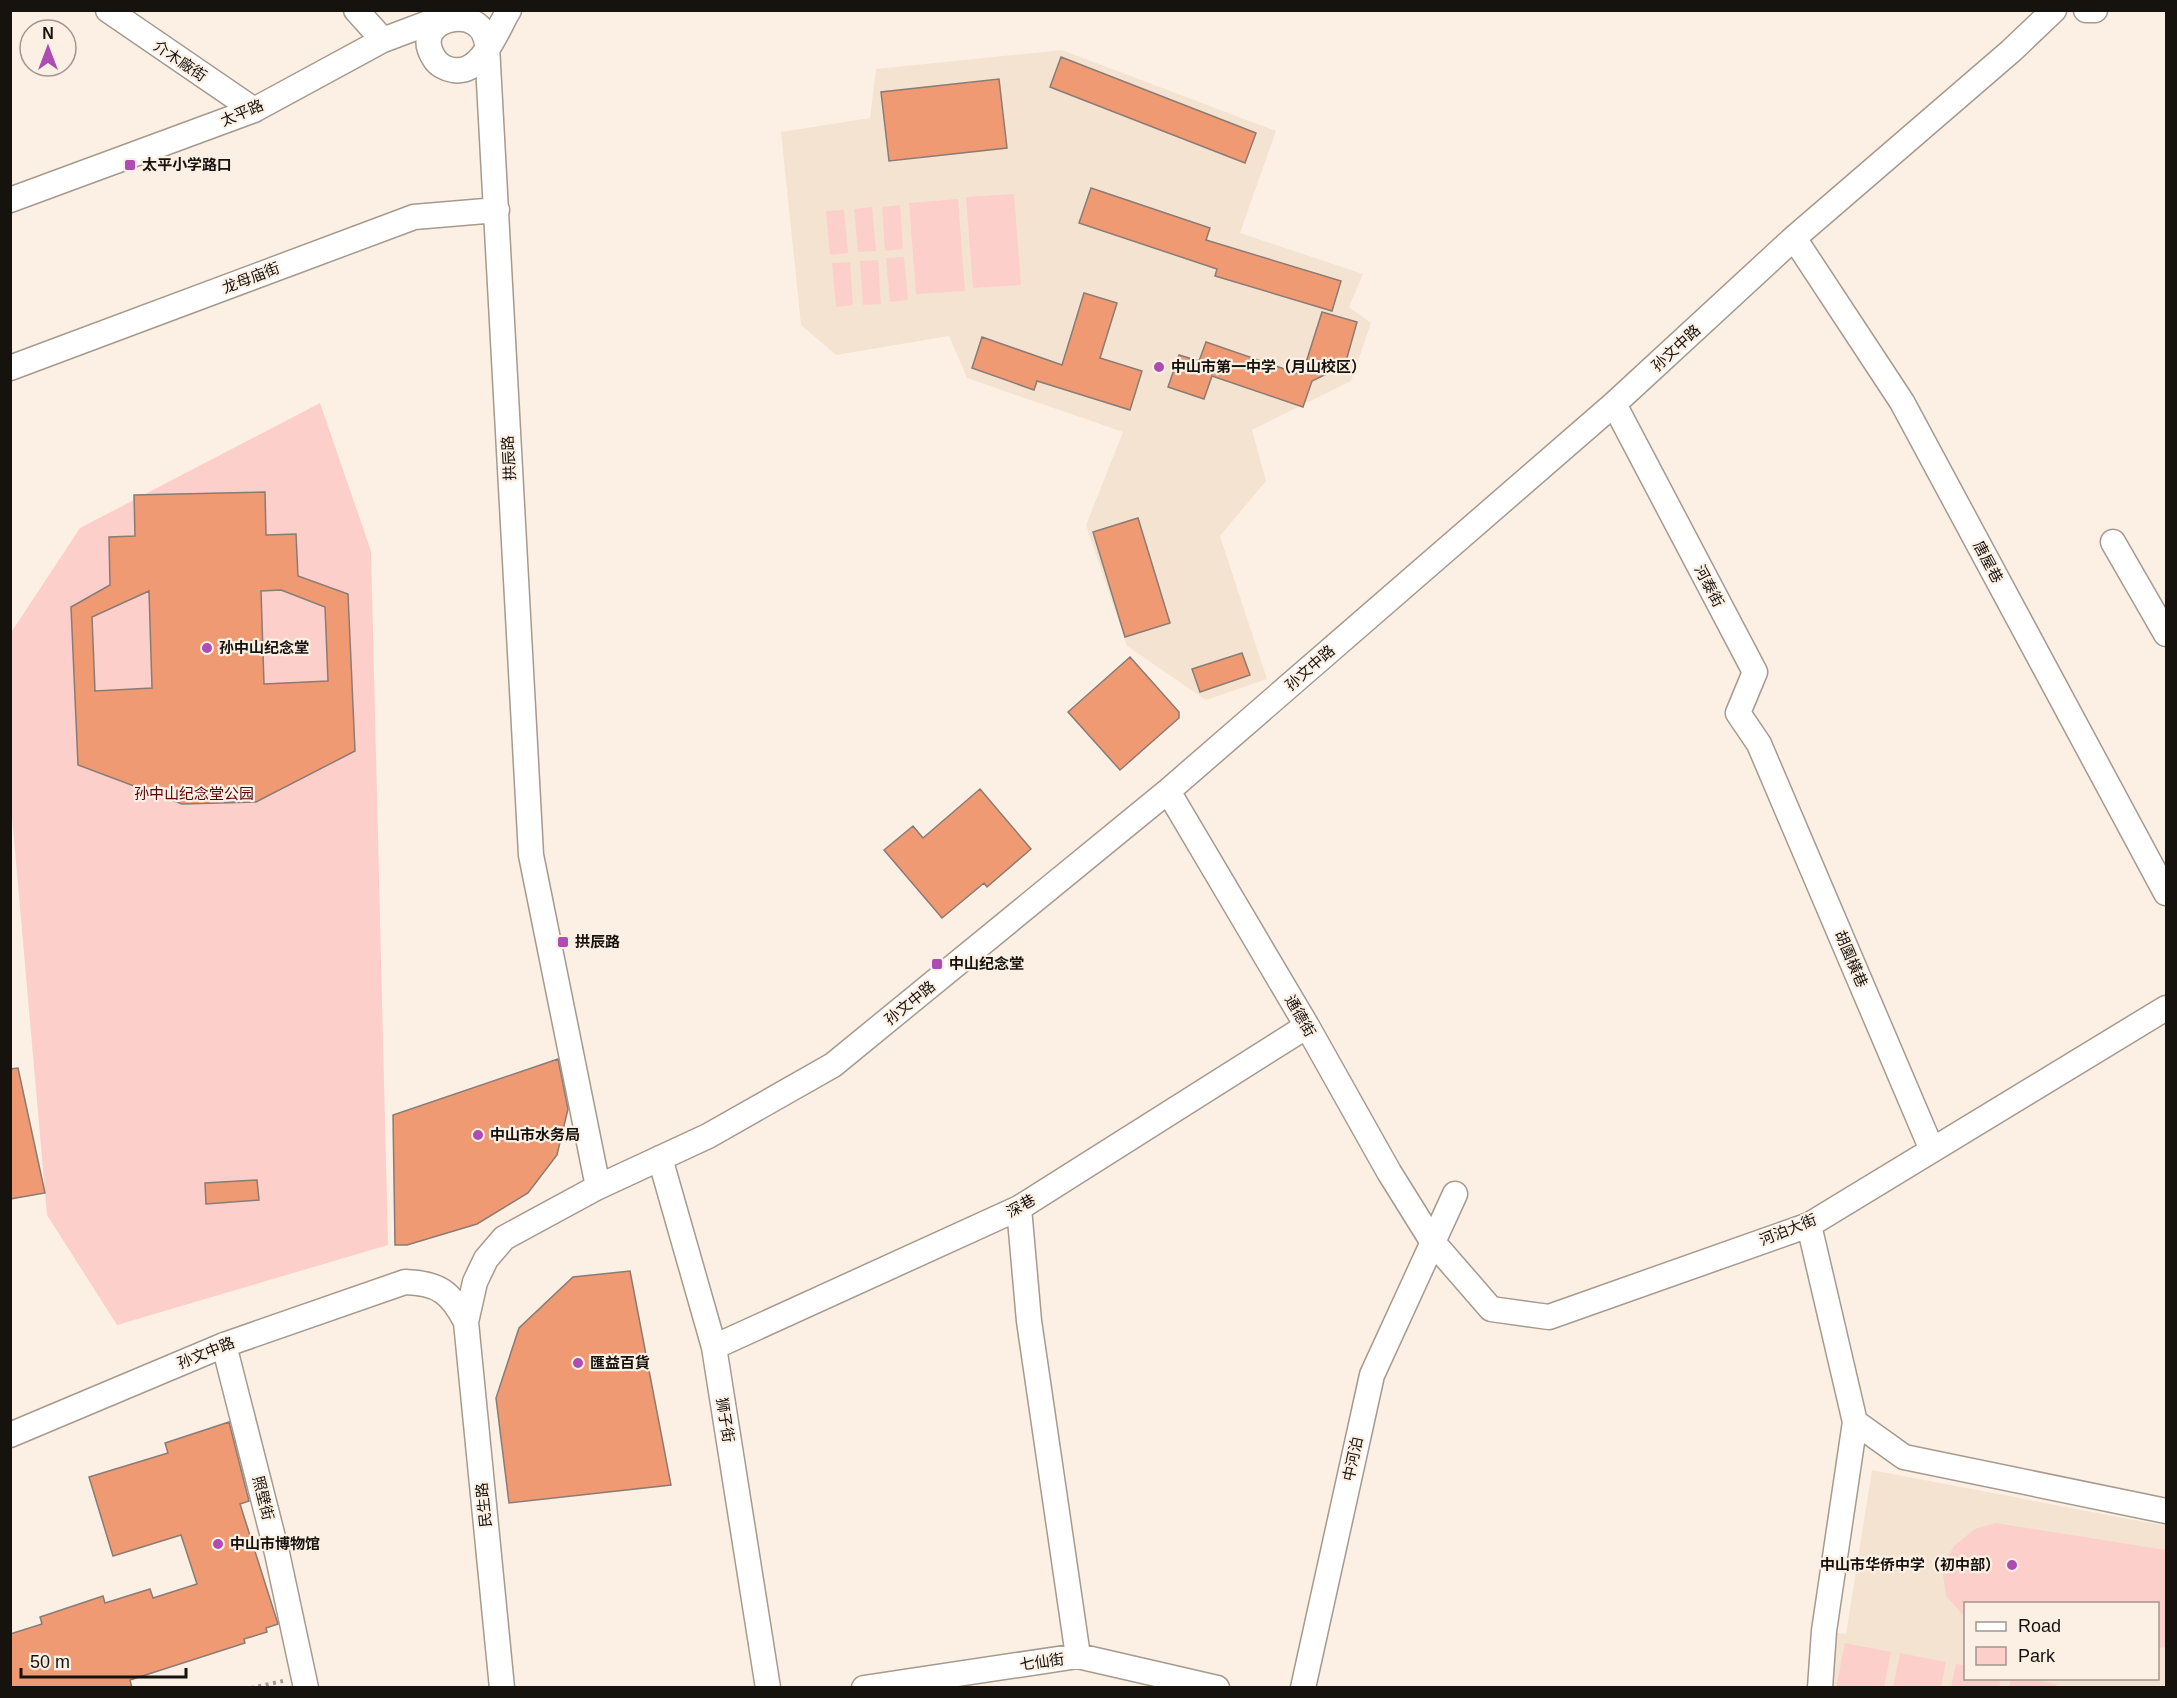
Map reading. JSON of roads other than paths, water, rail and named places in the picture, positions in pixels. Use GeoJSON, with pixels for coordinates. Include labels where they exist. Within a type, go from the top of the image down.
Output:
{"type":"FeatureCollection","features":[{"type":"Feature","properties":{"kind":"street","name":"介木廠街"},"geometry":{"type":"LineString","coordinates":[[108,10],[254,110]]}},
{"type":"Feature","properties":{"kind":"street"},"geometry":{"type":"LineString","coordinates":[[356,10],[386,39],[434,58],[450,70],[470,69],[478,64],[509,10]]}},
{"type":"Feature","properties":{"kind":"street","name":"孙文中路"},"geometry":{"type":"LineString","coordinates":[[466,1322],[475,1282],[486,1259],[504,1238],[598,1187],[708,1136],[833,1065],[1168,791],[1614,404],[1794,238],[2011,51],[2054,10]]}},
{"type":"Feature","properties":{"kind":"street"},"geometry":{"type":"LineString","coordinates":[[2086,10],[2095,10]]}},
{"type":"Feature","properties":{"kind":"street","name":"太平路"},"geometry":{"type":"LineString","coordinates":[[10,200],[254,110],[386,39],[454,15]]}},
{"type":"Feature","properties":{"kind":"street"},"geometry":{"type":"LineString","coordinates":[[434,58],[429,38],[454,15],[477,20],[487,36],[487,46]]}},
{"type":"Feature","properties":{"kind":"street","name":"拱辰路"},"geometry":{"type":"LineString","coordinates":[[487,46],[531,855],[598,1187]]}},
{"type":"Feature","properties":{"kind":"street"},"geometry":{"type":"LineString","coordinates":[[470,69],[480,76],[490,96]]}},
{"type":"Feature","properties":{"kind":"street","name":"龙母庙街"},"geometry":{"type":"LineString","coordinates":[[10,368],[414,217],[497,210]]}},
{"type":"Feature","properties":{"kind":"street","name":"唐屋巷"},"geometry":{"type":"LineString","coordinates":[[1794,238],[1902,402],[2166,893]]}},
{"type":"Feature","properties":{"kind":"street","name":"河泰街"},"geometry":{"type":"LineString","coordinates":[[1614,404],[1755,672],[1738,713],[1759,744],[1769,768]]}},
{"type":"Feature","properties":{"kind":"street"},"geometry":{"type":"LineString","coordinates":[[2113,542],[2166,634]]}},
{"type":"Feature","properties":{"kind":"street","name":"胡園橫巷"},"geometry":{"type":"LineString","coordinates":[[1769,768],[1932,1150]]}},
{"type":"Feature","properties":{"kind":"street","name":"通德街"},"geometry":{"type":"LineString","coordinates":[[1168,791],[1307,1026],[1389,1172],[1432,1241]]}},
{"type":"Feature","properties":{"kind":"street","name":"河泊大街"},"geometry":{"type":"LineString","coordinates":[[1432,1241],[1491,1309],[1549,1317],[1809,1225],[2166,1008]]}},
{"type":"Feature","properties":{"kind":"street","name":"深巷"},"geometry":{"type":"LineString","coordinates":[[714,1347],[1019,1209],[1307,1026]]}},
{"type":"Feature","properties":{"kind":"street","name":"狮子街"},"geometry":{"type":"LineString","coordinates":[[660,1158],[714,1347],[768,1688]]}},
{"type":"Feature","properties":{"kind":"street","name":"中河泊"},"geometry":{"type":"LineString","coordinates":[[1304,1688],[1372,1375],[1455,1194]]}},
{"type":"Feature","properties":{"kind":"street"},"geometry":{"type":"LineString","coordinates":[[1019,1209],[1029,1321],[1078,1656]]}},
{"type":"Feature","properties":{"kind":"street"},"geometry":{"type":"LineString","coordinates":[[1809,1225],[1855,1422],[1824,1631],[1820,1688]]}},
{"type":"Feature","properties":{"kind":"street","name":"孙文中路"},"geometry":{"type":"LineString","coordinates":[[10,1435],[224,1345],[405,1282],[435,1285],[458,1306],[466,1322]]}},
{"type":"Feature","properties":{"kind":"street","name":"民生路"},"geometry":{"type":"LineString","coordinates":[[466,1322],[502,1688]]}},
{"type":"Feature","properties":{"kind":"street","name":"照壁街"},"geometry":{"type":"LineString","coordinates":[[224,1345],[277,1553],[306,1682]]}},
{"type":"Feature","properties":{"kind":"street"},"geometry":{"type":"LineString","coordinates":[[1855,1422],[1904,1457],[2166,1510]]}},
{"type":"Feature","properties":{"kind":"street","name":"七仙街"},"geometry":{"type":"LineString","coordinates":[[864,1688],[1078,1656],[1217,1688]]}},
{"type":"Feature","properties":{"kind":"place","name":"太平小学路口"},"geometry":{"type":"Point","coordinates":[130,165]}},
{"type":"Feature","properties":{"kind":"place","name":"中山市第一中学（月山校区）"},"geometry":{"type":"Point","coordinates":[1159,367]}},
{"type":"Feature","properties":{"kind":"place","name":"孙中山纪念堂"},"geometry":{"type":"Point","coordinates":[207,648]}},
{"type":"Feature","properties":{"kind":"place","name":"拱辰路"},"geometry":{"type":"Point","coordinates":[563,942]}},
{"type":"Feature","properties":{"kind":"place","name":"中山纪念堂"},"geometry":{"type":"Point","coordinates":[937,964]}},
{"type":"Feature","properties":{"kind":"place","name":"中山市水务局"},"geometry":{"type":"Point","coordinates":[478,1135]}},
{"type":"Feature","properties":{"kind":"place","name":"匯益百貨"},"geometry":{"type":"Point","coordinates":[578,1363]}},
{"type":"Feature","properties":{"kind":"place","name":"中山市博物馆"},"geometry":{"type":"Point","coordinates":[218,1544]}},
{"type":"Feature","properties":{"kind":"place","name":"中山市华侨中学（初中部）"},"geometry":{"type":"Point","coordinates":[2012,1565]}},
{"type":"Feature","properties":{"kind":"park label","name":"孙中山纪念堂公园"},"geometry":{"type":"Point","coordinates":[194,794]}}]}
